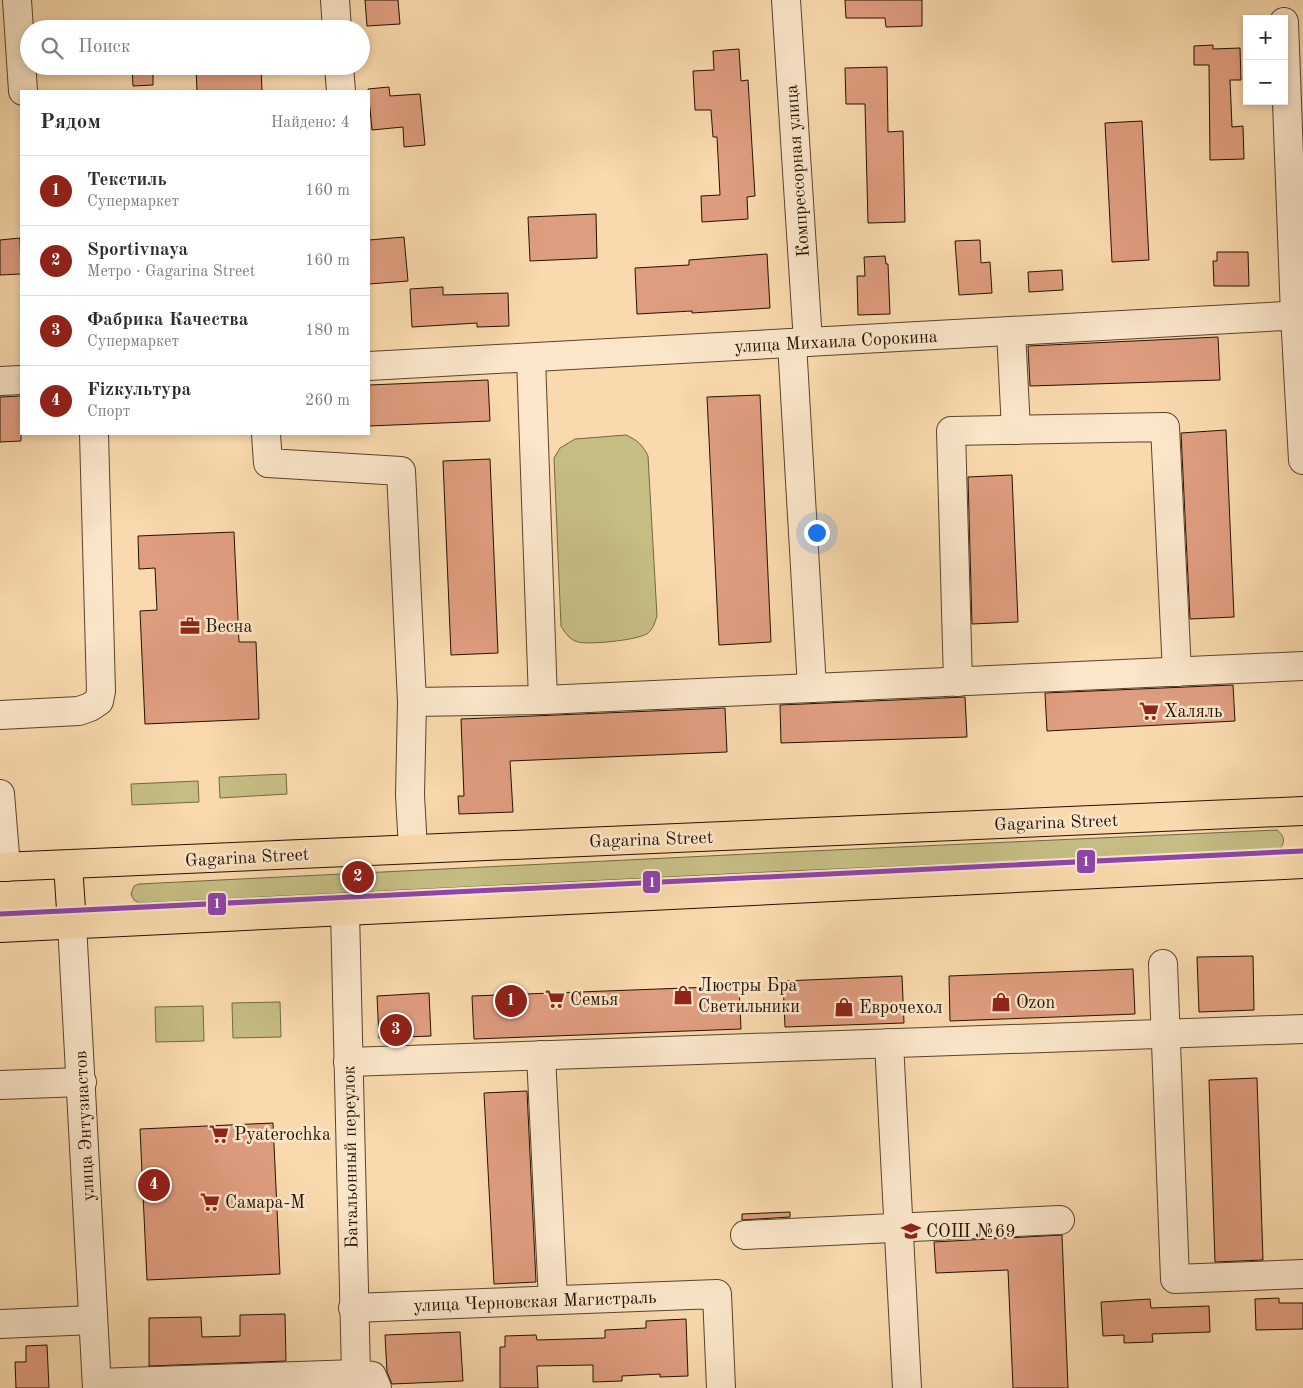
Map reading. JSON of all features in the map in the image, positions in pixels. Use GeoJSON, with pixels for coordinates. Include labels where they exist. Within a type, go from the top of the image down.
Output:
{"type":"FeatureCollection","features":[{"type":"Feature","properties":{"kind":"main road","name":"Gagarina Street"},"geometry":{"type":"LineString","coordinates":[[3,867],[1303,811]]}},
{"type":"Feature","properties":{"kind":"main road"},"geometry":{"type":"LineString","coordinates":[[0,928],[1303,864]]}},
{"type":"Feature","properties":{"kind":"main road","name":"улица Энтузиастов"},"geometry":{"type":"LineString","coordinates":[[68,865],[72,924]]}},
{"type":"Feature","properties":{"kind":"street"},"geometry":{"type":"LineString","coordinates":[[17,0],[20,55]]}},
{"type":"Feature","properties":{"kind":"street"},"geometry":{"type":"LineString","coordinates":[[335,0],[336,20]]}},
{"type":"Feature","properties":{"kind":"street","name":"Компрессорная улица"},"geometry":{"type":"LineString","coordinates":[[786,0],[812,688]]}},
{"type":"Feature","properties":{"kind":"street"},"geometry":{"type":"LineString","coordinates":[[1283,0],[1284,15]]}},
{"type":"Feature","properties":{"kind":"street"},"geometry":{"type":"LineString","coordinates":[[1286,60],[1299,315],[1303,460]]}},
{"type":"Feature","properties":{"kind":"street"},"geometry":{"type":"LineString","coordinates":[[21,75],[22,90]]}},
{"type":"Feature","properties":{"kind":"street"},"geometry":{"type":"LineString","coordinates":[[340,75],[341,90]]}},
{"type":"Feature","properties":{"kind":"street","name":"улица Михаила Сорокина"},"geometry":{"type":"LineString","coordinates":[[370,366],[1299,315]]}},
{"type":"Feature","properties":{"kind":"street"},"geometry":{"type":"LineString","coordinates":[[1010,331],[1016,430]]}},
{"type":"Feature","properties":{"kind":"street"},"geometry":{"type":"LineString","coordinates":[[531,358],[543,700]]}},
{"type":"Feature","properties":{"kind":"street"},"geometry":{"type":"LineString","coordinates":[[0,381],[20,380]]}},
{"type":"Feature","properties":{"kind":"street"},"geometry":{"type":"LineString","coordinates":[[958,682],[951,432],[1165,427],[1177,672]]}},
{"type":"Feature","properties":{"kind":"street"},"geometry":{"type":"LineString","coordinates":[[0,715],[80,711],[90,708],[99,702],[101,691],[94,435]]}},
{"type":"Feature","properties":{"kind":"street"},"geometry":{"type":"LineString","coordinates":[[266,435],[268,463],[401,471],[412,702],[410,795],[413,849]]}},
{"type":"Feature","properties":{"kind":"street"},"geometry":{"type":"LineString","coordinates":[[412,702],[543,700],[1303,666]]}},
{"type":"Feature","properties":{"kind":"street"},"geometry":{"type":"LineString","coordinates":[[0,794],[3,867]]}},
{"type":"Feature","properties":{"kind":"street","name":"Батальонный переулок"},"geometry":{"type":"LineString","coordinates":[[345,911],[353,1308],[366,1381]]}},
{"type":"Feature","properties":{"kind":"street","name":"улица Энтузиастов"},"geometry":{"type":"LineString","coordinates":[[72,924],[97,1386]]}},
{"type":"Feature","properties":{"kind":"street"},"geometry":{"type":"LineString","coordinates":[[1163,964],[1175,1278],[1303,1274]]}},
{"type":"Feature","properties":{"kind":"street"},"geometry":{"type":"LineString","coordinates":[[348,1062],[1303,1029]]}},
{"type":"Feature","properties":{"kind":"street"},"geometry":{"type":"LineString","coordinates":[[889,1043],[907,1388]]}},
{"type":"Feature","properties":{"kind":"street"},"geometry":{"type":"LineString","coordinates":[[541,1055],[553,1300]]}},
{"type":"Feature","properties":{"kind":"street"},"geometry":{"type":"LineString","coordinates":[[0,1085],[82,1082]]}},
{"type":"Feature","properties":{"kind":"street"},"geometry":{"type":"LineString","coordinates":[[745,1235],[1060,1220]]}},
{"type":"Feature","properties":{"kind":"street","name":"улица Черновская Магистраль"},"geometry":{"type":"LineString","coordinates":[[353,1308],[717,1294],[721,1388]]}},
{"type":"Feature","properties":{"kind":"street"},"geometry":{"type":"LineString","coordinates":[[0,1324],[93,1320]]}},
{"type":"Feature","properties":{"kind":"street"},"geometry":{"type":"LineString","coordinates":[[97,1386],[366,1381]]}},
{"type":"Feature","properties":{"kind":"shaded area"},"geometry":{"type":"Polygon","coordinates":[[[626,435],[639,443],[648,456],[657,616],[651,630],[643,636],[614,641],[578,642],[568,636],[561,626],[554,458],[560,448],[575,439],[626,435]]]}},
{"type":"Feature","properties":{"kind":"shaded area"},"geometry":{"type":"Polygon","coordinates":[[[286,774],[287,794],[220,798],[219,777],[286,774]]]}},
{"type":"Feature","properties":{"kind":"shaded area"},"geometry":{"type":"Polygon","coordinates":[[[198,781],[199,802],[132,805],[131,784],[198,781]]]}},
{"type":"Feature","properties":{"kind":"shaded area"},"geometry":{"type":"Polygon","coordinates":[[[1277,830],[1284,840],[1278,850],[790,871],[140,903],[134,900],[131,894],[134,886],[139,884],[1277,830]]]}},
{"type":"Feature","properties":{"kind":"shaded area"},"geometry":{"type":"Polygon","coordinates":[[[280,1002],[281,1037],[233,1038],[232,1003],[280,1002]]]}},
{"type":"Feature","properties":{"kind":"shaded area"},"geometry":{"type":"Polygon","coordinates":[[[203,1006],[204,1041],[156,1042],[155,1007],[203,1006]]]}},
{"type":"Feature","properties":{"kind":"building"},"geometry":{"type":"Polygon","coordinates":[[[365,0],[398,0],[400,24],[370,26],[370,20],[367,20],[365,0]]]}},
{"type":"Feature","properties":{"kind":"building"},"geometry":{"type":"Polygon","coordinates":[[[845,0],[922,0],[922,26],[886,27],[885,18],[846,18],[845,0]]]}},
{"type":"Feature","properties":{"kind":"building"},"geometry":{"type":"Polygon","coordinates":[[[1213,45],[1213,49],[1240,48],[1241,80],[1230,80],[1232,127],[1243,126],[1244,159],[1210,160],[1209,65],[1194,65],[1194,46],[1213,45]]]}},
{"type":"Feature","properties":{"kind":"building"},"geometry":{"type":"Polygon","coordinates":[[[739,49],[741,81],[748,80],[755,196],[747,197],[748,219],[702,222],[701,196],[720,195],[717,137],[713,137],[711,110],[695,110],[693,71],[714,70],[713,51],[739,49]]]}},
{"type":"Feature","properties":{"kind":"building"},"geometry":{"type":"Polygon","coordinates":[[[887,67],[888,132],[903,131],[905,222],[868,223],[865,104],[846,104],[845,68],[887,67]]]}},
{"type":"Feature","properties":{"kind":"building"},"geometry":{"type":"Polygon","coordinates":[[[132,75],[153,75],[153,85],[133,86],[132,75]]]}},
{"type":"Feature","properties":{"kind":"building"},"geometry":{"type":"Polygon","coordinates":[[[196,75],[261,75],[262,90],[197,90],[196,75]]]}},
{"type":"Feature","properties":{"kind":"building"},"geometry":{"type":"Polygon","coordinates":[[[389,87],[390,96],[420,94],[425,145],[404,147],[403,127],[372,130],[370,90],[368,89],[389,87]]]}},
{"type":"Feature","properties":{"kind":"building"},"geometry":{"type":"Polygon","coordinates":[[[1142,121],[1149,260],[1112,262],[1105,123],[1142,121]]]}},
{"type":"Feature","properties":{"kind":"building"},"geometry":{"type":"Polygon","coordinates":[[[596,214],[597,258],[530,261],[528,217],[596,214]]]}},
{"type":"Feature","properties":{"kind":"building"},"geometry":{"type":"Polygon","coordinates":[[[404,237],[408,281],[370,284],[370,240],[404,237]]]}},
{"type":"Feature","properties":{"kind":"building"},"geometry":{"type":"Polygon","coordinates":[[[20,238],[20,274],[0,275],[0,240],[20,238]]]}},
{"type":"Feature","properties":{"kind":"building"},"geometry":{"type":"Polygon","coordinates":[[[980,240],[981,263],[990,262],[992,293],[959,295],[955,241],[980,240]]]}},
{"type":"Feature","properties":{"kind":"building"},"geometry":{"type":"Polygon","coordinates":[[[1217,252],[1248,252],[1249,286],[1214,286],[1213,261],[1217,261],[1217,252]]]}},
{"type":"Feature","properties":{"kind":"building"},"geometry":{"type":"Polygon","coordinates":[[[767,254],[770,308],[637,314],[635,268],[689,265],[689,260],[767,254]]]}},
{"type":"Feature","properties":{"kind":"building"},"geometry":{"type":"Polygon","coordinates":[[[885,256],[886,264],[888,264],[890,314],[858,315],[857,276],[865,276],[864,257],[885,256]]]}},
{"type":"Feature","properties":{"kind":"building"},"geometry":{"type":"Polygon","coordinates":[[[1062,270],[1063,290],[1029,292],[1028,272],[1062,270]]]}},
{"type":"Feature","properties":{"kind":"building"},"geometry":{"type":"Polygon","coordinates":[[[443,287],[443,295],[508,293],[509,326],[477,327],[477,323],[412,327],[410,289],[443,287]]]}},
{"type":"Feature","properties":{"kind":"building"},"geometry":{"type":"Polygon","coordinates":[[[1218,337],[1220,380],[1030,386],[1028,346],[1218,337]]]}},
{"type":"Feature","properties":{"kind":"building"},"geometry":{"type":"Polygon","coordinates":[[[488,380],[490,421],[370,426],[370,385],[488,380]]]}},
{"type":"Feature","properties":{"kind":"building"},"geometry":{"type":"Polygon","coordinates":[[[760,395],[771,642],[719,645],[707,397],[760,395]]]}},
{"type":"Feature","properties":{"kind":"building"},"geometry":{"type":"Polygon","coordinates":[[[20,396],[21,441],[0,442],[0,397],[20,396]]]}},
{"type":"Feature","properties":{"kind":"building"},"geometry":{"type":"Polygon","coordinates":[[[1226,430],[1234,617],[1190,619],[1181,433],[1226,430]]]}},
{"type":"Feature","properties":{"kind":"building"},"geometry":{"type":"Polygon","coordinates":[[[490,459],[498,653],[451,655],[443,461],[490,459]]]}},
{"type":"Feature","properties":{"kind":"building"},"geometry":{"type":"Polygon","coordinates":[[[1012,475],[1018,622],[972,624],[968,477],[1012,475]]]}},
{"type":"Feature","properties":{"kind":"building","name":"Весна"},"geometry":{"type":"Polygon","coordinates":[[[234,532],[239,642],[256,642],[259,719],[145,724],[140,611],[157,610],[155,568],[139,569],[138,536],[234,532]]]}},
{"type":"Feature","properties":{"kind":"building"},"geometry":{"type":"Polygon","coordinates":[[[1233,685],[1235,721],[1047,731],[1045,693],[1233,685]]]}},
{"type":"Feature","properties":{"kind":"building"},"geometry":{"type":"Polygon","coordinates":[[[965,697],[967,737],[781,743],[780,705],[965,697]]]}},
{"type":"Feature","properties":{"kind":"building"},"geometry":{"type":"Polygon","coordinates":[[[725,708],[727,752],[510,761],[513,812],[459,814],[458,796],[464,796],[461,719],[725,708]]]}},
{"type":"Feature","properties":{"kind":"building"},"geometry":{"type":"Polygon","coordinates":[[[1253,956],[1254,1010],[1199,1012],[1197,957],[1253,956]]]}},
{"type":"Feature","properties":{"kind":"building"},"geometry":{"type":"Polygon","coordinates":[[[1133,969],[1135,1014],[950,1021],[949,976],[1133,969]]]}},
{"type":"Feature","properties":{"kind":"building"},"geometry":{"type":"Polygon","coordinates":[[[902,976],[904,1023],[785,1027],[783,981],[902,976]]]}},
{"type":"Feature","properties":{"kind":"building"},"geometry":{"type":"Polygon","coordinates":[[[739,986],[741,1029],[474,1039],[472,996],[739,986]]]}},
{"type":"Feature","properties":{"kind":"building"},"geometry":{"type":"Polygon","coordinates":[[[429,993],[431,1036],[379,1038],[377,996],[429,993]]]}},
{"type":"Feature","properties":{"kind":"building"},"geometry":{"type":"Polygon","coordinates":[[[1257,1078],[1263,1260],[1215,1262],[1209,1080],[1257,1078]]]}},
{"type":"Feature","properties":{"kind":"building"},"geometry":{"type":"Polygon","coordinates":[[[527,1091],[536,1282],[494,1284],[484,1093],[527,1091]]]}},
{"type":"Feature","properties":{"kind":"building","name":"Самара-М"},"geometry":{"type":"Polygon","coordinates":[[[273,1123],[280,1274],[147,1280],[140,1129],[273,1123]]]}},
{"type":"Feature","properties":{"kind":"building"},"geometry":{"type":"Polygon","coordinates":[[[790,1212],[790,1217],[742,1220],[742,1214],[790,1212]]]}},
{"type":"Feature","properties":{"kind":"building"},"geometry":{"type":"Polygon","coordinates":[[[1062,1235],[1068,1388],[1013,1388],[1008,1270],[936,1273],[934,1242],[1062,1235]]]}},
{"type":"Feature","properties":{"kind":"building"},"geometry":{"type":"Polygon","coordinates":[[[1279,1298],[1279,1303],[1303,1303],[1303,1329],[1256,1330],[1255,1299],[1279,1298]]]}},
{"type":"Feature","properties":{"kind":"building"},"geometry":{"type":"Polygon","coordinates":[[[1150,1299],[1151,1308],[1209,1306],[1210,1332],[1152,1334],[1153,1342],[1124,1343],[1124,1335],[1103,1336],[1101,1302],[1150,1299]]]}},
{"type":"Feature","properties":{"kind":"building"},"geometry":{"type":"Polygon","coordinates":[[[285,1314],[286,1361],[149,1366],[149,1318],[201,1317],[202,1337],[240,1336],[240,1315],[285,1314]]]}},
{"type":"Feature","properties":{"kind":"building"},"geometry":{"type":"Polygon","coordinates":[[[686,1319],[688,1376],[660,1377],[660,1374],[622,1376],[622,1381],[593,1382],[593,1365],[537,1366],[538,1388],[500,1388],[500,1347],[505,1347],[505,1336],[536,1335],[537,1340],[605,1338],[605,1330],[646,1328],[646,1321],[686,1319]]]}},
{"type":"Feature","properties":{"kind":"building"},"geometry":{"type":"Polygon","coordinates":[[[460,1332],[463,1381],[392,1384],[387,1372],[385,1335],[460,1332]]]}},
{"type":"Feature","properties":{"kind":"building"},"geometry":{"type":"Polygon","coordinates":[[[47,1345],[49,1388],[16,1388],[15,1362],[26,1362],[26,1346],[47,1345]]]}},
{"type":"Feature","properties":{"kind":"transit line","name":"1"},"geometry":{"type":"LineString","coordinates":[[0,914],[1303,851]]}},
{"type":"Feature","properties":{"kind":"place","name":"Весна"},"geometry":{"type":"Point","coordinates":[190,626]}},
{"type":"Feature","properties":{"kind":"place","name":"Халяль"},"geometry":{"type":"Point","coordinates":[1149,711]}},
{"type":"Feature","properties":{"kind":"place","name":"Sportivnaya"},"geometry":{"type":"Point","coordinates":[358,877]}},
{"type":"Feature","properties":{"kind":"place","name":"Люстры Бра Светильники"},"geometry":{"type":"Point","coordinates":[683,995]}},
{"type":"Feature","properties":{"kind":"place","name":"Семья"},"geometry":{"type":"Point","coordinates":[555,999]}},
{"type":"Feature","properties":{"kind":"place","name":"Текстиль"},"geometry":{"type":"Point","coordinates":[511,1001]}},
{"type":"Feature","properties":{"kind":"place","name":"Ozon"},"geometry":{"type":"Point","coordinates":[1001,1002]}},
{"type":"Feature","properties":{"kind":"place","name":"Еврочехол"},"geometry":{"type":"Point","coordinates":[844,1007]}},
{"type":"Feature","properties":{"kind":"place","name":"Фабрика Качества"},"geometry":{"type":"Point","coordinates":[396,1030]}},
{"type":"Feature","properties":{"kind":"place","name":"Pyaterochka"},"geometry":{"type":"Point","coordinates":[219,1134]}},
{"type":"Feature","properties":{"kind":"place","name":"Fizкультура"},"geometry":{"type":"Point","coordinates":[154,1185]}},
{"type":"Feature","properties":{"kind":"place","name":"Самара-М"},"geometry":{"type":"Point","coordinates":[210,1202]}},
{"type":"Feature","properties":{"kind":"place","name":"СОШ №69"},"geometry":{"type":"Point","coordinates":[911,1231]}}]}
